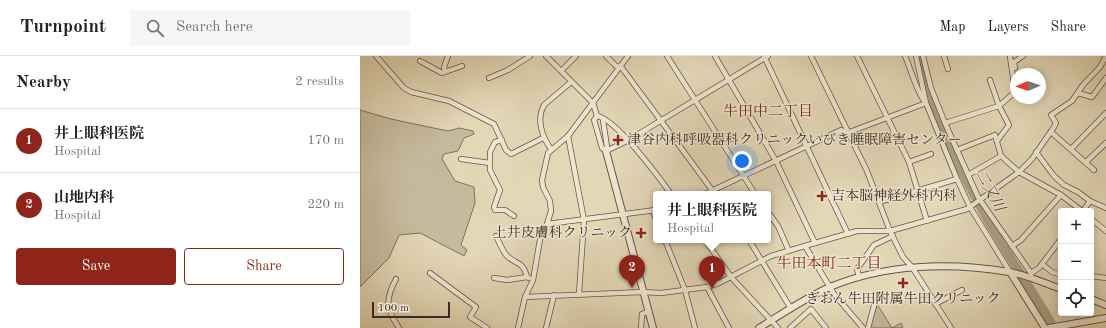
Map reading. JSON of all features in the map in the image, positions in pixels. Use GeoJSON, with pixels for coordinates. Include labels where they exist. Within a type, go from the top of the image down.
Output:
{"type":"FeatureCollection","features":[{"type":"Feature","properties":{"kind":"street"},"geometry":{"type":"LineString","coordinates":[[376,56],[404,88],[411,92],[449,101],[494,124],[506,150],[511,154],[543,138]]}},
{"type":"Feature","properties":{"kind":"street"},"geometry":{"type":"LineString","coordinates":[[445,72],[444,67],[448,56]]}},
{"type":"Feature","properties":{"kind":"street"},"geometry":{"type":"LineString","coordinates":[[489,78],[508,70],[530,56]]}},
{"type":"Feature","properties":{"kind":"street"},"geometry":{"type":"LineString","coordinates":[[546,56],[570,82],[593,103],[597,116],[611,123],[669,191]]}},
{"type":"Feature","properties":{"kind":"street"},"geometry":{"type":"LineString","coordinates":[[561,72],[576,56]]}},
{"type":"Feature","properties":{"kind":"street"},"geometry":{"type":"LineString","coordinates":[[606,56],[622,68],[712,191]]}},
{"type":"Feature","properties":{"kind":"street"},"geometry":{"type":"LineString","coordinates":[[518,328],[525,297],[533,280],[541,234],[552,211],[542,180],[548,153],[568,136],[628,56]]}},
{"type":"Feature","properties":{"kind":"street"},"geometry":{"type":"LineString","coordinates":[[667,56],[753,191]]}},
{"type":"Feature","properties":{"kind":"street"},"geometry":{"type":"LineString","coordinates":[[715,56],[776,161],[815,243]]}},
{"type":"Feature","properties":{"kind":"street"},"geometry":{"type":"LineString","coordinates":[[811,56],[867,171],[890,231],[903,257],[912,267],[951,328]]}},
{"type":"Feature","properties":{"kind":"street"},"geometry":{"type":"LineString","coordinates":[[857,56],[909,162],[927,221]]}},
{"type":"Feature","properties":{"kind":"street"},"geometry":{"type":"LineString","coordinates":[[905,56],[914,75],[920,97],[926,103]]}},
{"type":"Feature","properties":{"kind":"street"},"geometry":{"type":"LineString","coordinates":[[916,56],[926,103],[957,179],[971,206],[1011,272],[1051,327],[1106,318]]}},
{"type":"Feature","properties":{"kind":"street"},"geometry":{"type":"LineString","coordinates":[[923,56],[945,123],[979,200],[1012,246],[1030,276]]}},
{"type":"Feature","properties":{"kind":"street"},"geometry":{"type":"LineString","coordinates":[[944,56],[948,69]]}},
{"type":"Feature","properties":{"kind":"street"},"geometry":{"type":"LineString","coordinates":[[1010,56],[1012,68]]}},
{"type":"Feature","properties":{"kind":"street"},"geometry":{"type":"LineString","coordinates":[[1015,68],[1014,62],[1023,56]]}},
{"type":"Feature","properties":{"kind":"street"},"geometry":{"type":"LineString","coordinates":[[525,297],[643,292],[661,293],[707,287],[718,284],[761,262],[815,243],[857,231],[890,231],[950,215],[971,206],[1019,172],[1051,132],[1056,123],[1051,115],[1072,101],[1100,67],[1106,56]]}},
{"type":"Feature","properties":{"kind":"street"},"geometry":{"type":"LineString","coordinates":[[606,151],[627,141],[766,57],[848,234]]}},
{"type":"Feature","properties":{"kind":"street"},"geometry":{"type":"LineString","coordinates":[[420,61],[442,73],[462,66]]}},
{"type":"Feature","properties":{"kind":"street"},"geometry":{"type":"LineString","coordinates":[[919,73],[927,71]]}},
{"type":"Feature","properties":{"kind":"street"},"geometry":{"type":"LineString","coordinates":[[1078,92],[1092,97],[1106,78]]}},
{"type":"Feature","properties":{"kind":"street"},"geometry":{"type":"LineString","coordinates":[[990,80],[999,106],[1009,125],[997,141]]}},
{"type":"Feature","properties":{"kind":"street"},"geometry":{"type":"LineString","coordinates":[[551,149],[543,138],[541,110],[544,105],[570,82]]}},
{"type":"Feature","properties":{"kind":"street"},"geometry":{"type":"LineString","coordinates":[[945,123],[999,106],[1010,97]]}},
{"type":"Feature","properties":{"kind":"street"},"geometry":{"type":"LineString","coordinates":[[715,191],[743,176],[841,130],[847,132],[926,103]]}},
{"type":"Feature","properties":{"kind":"street"},"geometry":{"type":"LineString","coordinates":[[1072,148],[1106,113]]}},
{"type":"Feature","properties":{"kind":"street"},"geometry":{"type":"LineString","coordinates":[[597,116],[594,120],[595,124],[602,148],[606,151]]}},
{"type":"Feature","properties":{"kind":"street"},"geometry":{"type":"LineString","coordinates":[[603,120],[607,147],[606,151],[653,328]]}},
{"type":"Feature","properties":{"kind":"street"},"geometry":{"type":"LineString","coordinates":[[1051,132],[1072,148],[1094,170]]}},
{"type":"Feature","properties":{"kind":"street"},"geometry":{"type":"LineString","coordinates":[[957,150],[995,135],[1001,156],[1019,172],[1060,195],[1078,208]]}},
{"type":"Feature","properties":{"kind":"street"},"geometry":{"type":"LineString","coordinates":[[568,136],[584,220],[579,294]]}},
{"type":"Feature","properties":{"kind":"street"},"geometry":{"type":"LineString","coordinates":[[502,140],[495,142],[491,147],[490,170],[500,190],[494,207],[495,210],[505,210],[514,216]]}},
{"type":"Feature","properties":{"kind":"street"},"geometry":{"type":"LineString","coordinates":[[1086,162],[1106,143]]}},
{"type":"Feature","properties":{"kind":"street"},"geometry":{"type":"LineString","coordinates":[[1036,152],[1054,176],[1064,185],[1078,192],[1090,201],[1106,208]]}},
{"type":"Feature","properties":{"kind":"street"},"geometry":{"type":"LineString","coordinates":[[909,162],[931,154]]}},
{"type":"Feature","properties":{"kind":"street"},"geometry":{"type":"LineString","coordinates":[[968,175],[1001,156]]}},
{"type":"Feature","properties":{"kind":"street"},"geometry":{"type":"LineString","coordinates":[[461,159],[490,163]]}},
{"type":"Feature","properties":{"kind":"street"},"geometry":{"type":"LineString","coordinates":[[879,202],[918,192],[957,179]]}},
{"type":"Feature","properties":{"kind":"street"},"geometry":{"type":"LineString","coordinates":[[1012,246],[1021,240],[1060,195]]}},
{"type":"Feature","properties":{"kind":"street"},"geometry":{"type":"LineString","coordinates":[[1084,208],[1090,201]]}},
{"type":"Feature","properties":{"kind":"street"},"geometry":{"type":"LineString","coordinates":[[547,224],[653,210]]}},
{"type":"Feature","properties":{"kind":"street"},"geometry":{"type":"LineString","coordinates":[[771,216],[778,226],[789,251]]}},
{"type":"Feature","properties":{"kind":"street"},"geometry":{"type":"LineString","coordinates":[[1094,221],[1106,231]]}},
{"type":"Feature","properties":{"kind":"street"},"geometry":{"type":"LineString","coordinates":[[496,236],[507,256],[520,263],[527,277]]}},
{"type":"Feature","properties":{"kind":"street"},"geometry":{"type":"LineString","coordinates":[[859,277],[857,269],[874,245],[893,236]]}},
{"type":"Feature","properties":{"kind":"street"},"geometry":{"type":"LineString","coordinates":[[666,243],[685,290],[695,328]]}},
{"type":"Feature","properties":{"kind":"street"},"geometry":{"type":"LineString","coordinates":[[707,243],[730,277],[778,328]]}},
{"type":"Feature","properties":{"kind":"street"},"geometry":{"type":"LineString","coordinates":[[751,243],[790,307]]}},
{"type":"Feature","properties":{"kind":"street"},"geometry":{"type":"LineString","coordinates":[[1030,276],[1042,264],[1058,243]]}},
{"type":"Feature","properties":{"kind":"street"},"geometry":{"type":"LineString","coordinates":[[805,246],[830,287],[864,328]]}},
{"type":"Feature","properties":{"kind":"street"},"geometry":{"type":"LineString","coordinates":[[1042,264],[1052,272],[1058,274]]}},
{"type":"Feature","properties":{"kind":"street"},"geometry":{"type":"LineString","coordinates":[[759,328],[790,307],[830,287],[859,277],[912,267],[959,266],[1011,272],[1030,276],[1058,288]]}},
{"type":"Feature","properties":{"kind":"street"},"geometry":{"type":"LineString","coordinates":[[430,273],[476,307],[470,318],[487,328]]}},
{"type":"Feature","properties":{"kind":"street"},"geometry":{"type":"LineString","coordinates":[[1094,276],[1106,278]]}},
{"type":"Feature","properties":{"kind":"street"},"geometry":{"type":"LineString","coordinates":[[494,278],[507,280],[527,277],[533,280]]}},
{"type":"Feature","properties":{"kind":"street"},"geometry":{"type":"LineString","coordinates":[[396,279],[389,292],[388,305],[393,319],[399,328]]}},
{"type":"Feature","properties":{"kind":"street"},"geometry":{"type":"LineString","coordinates":[[707,287],[729,328]]}},
{"type":"Feature","properties":{"kind":"street"},"geometry":{"type":"LineString","coordinates":[[935,304],[962,290]]}},
{"type":"Feature","properties":{"kind":"street"},"geometry":{"type":"LineString","coordinates":[[546,328],[554,295]]}},
{"type":"Feature","properties":{"kind":"street"},"geometry":{"type":"LineString","coordinates":[[1094,301],[1106,305]]}},
{"type":"Feature","properties":{"kind":"street"},"geometry":{"type":"LineString","coordinates":[[868,328],[875,302]]}},
{"type":"Feature","properties":{"kind":"street"},"geometry":{"type":"LineString","coordinates":[[790,328],[811,309],[826,328]]}},
{"type":"Feature","properties":{"kind":"street"},"geometry":{"type":"LineString","coordinates":[[641,328],[642,314],[649,311]]}},
{"type":"Feature","properties":{"kind":"shaded area"},"geometry":{"type":"Polygon","coordinates":[[[360,110],[391,119],[448,131],[459,128],[473,131],[474,134],[464,138],[458,151],[444,154],[442,159],[455,181],[474,187],[475,203],[461,245],[467,250],[464,256],[420,233],[399,235],[389,258],[360,287],[360,110]]]}},
{"type":"Feature","properties":{"kind":"shaded area"},"geometry":{"type":"Polygon","coordinates":[[[877,304],[892,328],[870,328],[877,304]]]}},
{"type":"Feature","properties":{"kind":"shaded area"},"geometry":{"type":"Polygon","coordinates":[[[901,323],[903,327],[902,328],[892,328],[901,323]]]}},
{"type":"Feature","properties":{"kind":"waterway","name":"二又川"},"geometry":{"type":"LineString","coordinates":[[920,56],[937,114],[961,170],[989,222],[1054,328]]}},
{"type":"Feature","properties":{"kind":"place","name":"津谷内科呼吸器科クリニックいびき睡眠障害センター"},"geometry":{"type":"Point","coordinates":[618,140]}},
{"type":"Feature","properties":{"kind":"place","name":"吉本脳神経外科内科"},"geometry":{"type":"Point","coordinates":[822,196]}},
{"type":"Feature","properties":{"kind":"place","name":"土井皮膚科クリニック"},"geometry":{"type":"Point","coordinates":[641,233]}},
{"type":"Feature","properties":{"kind":"place","name":"ぎおん牛田附属牛田クリニック"},"geometry":{"type":"Point","coordinates":[903,283]}},
{"type":"Feature","properties":{"kind":"place","name":"山地内科"},"geometry":{"type":"Point","coordinates":[632,288]}},
{"type":"Feature","properties":{"kind":"place","name":"井上眼科医院"},"geometry":{"type":"Point","coordinates":[712,289]}},
{"type":"Feature","properties":{"kind":"district","name":"牛田中二丁目"},"geometry":{"type":"Point","coordinates":[768,112]}},
{"type":"Feature","properties":{"kind":"district","name":"牛田本町二丁目"},"geometry":{"type":"Point","coordinates":[829,264]}}]}
